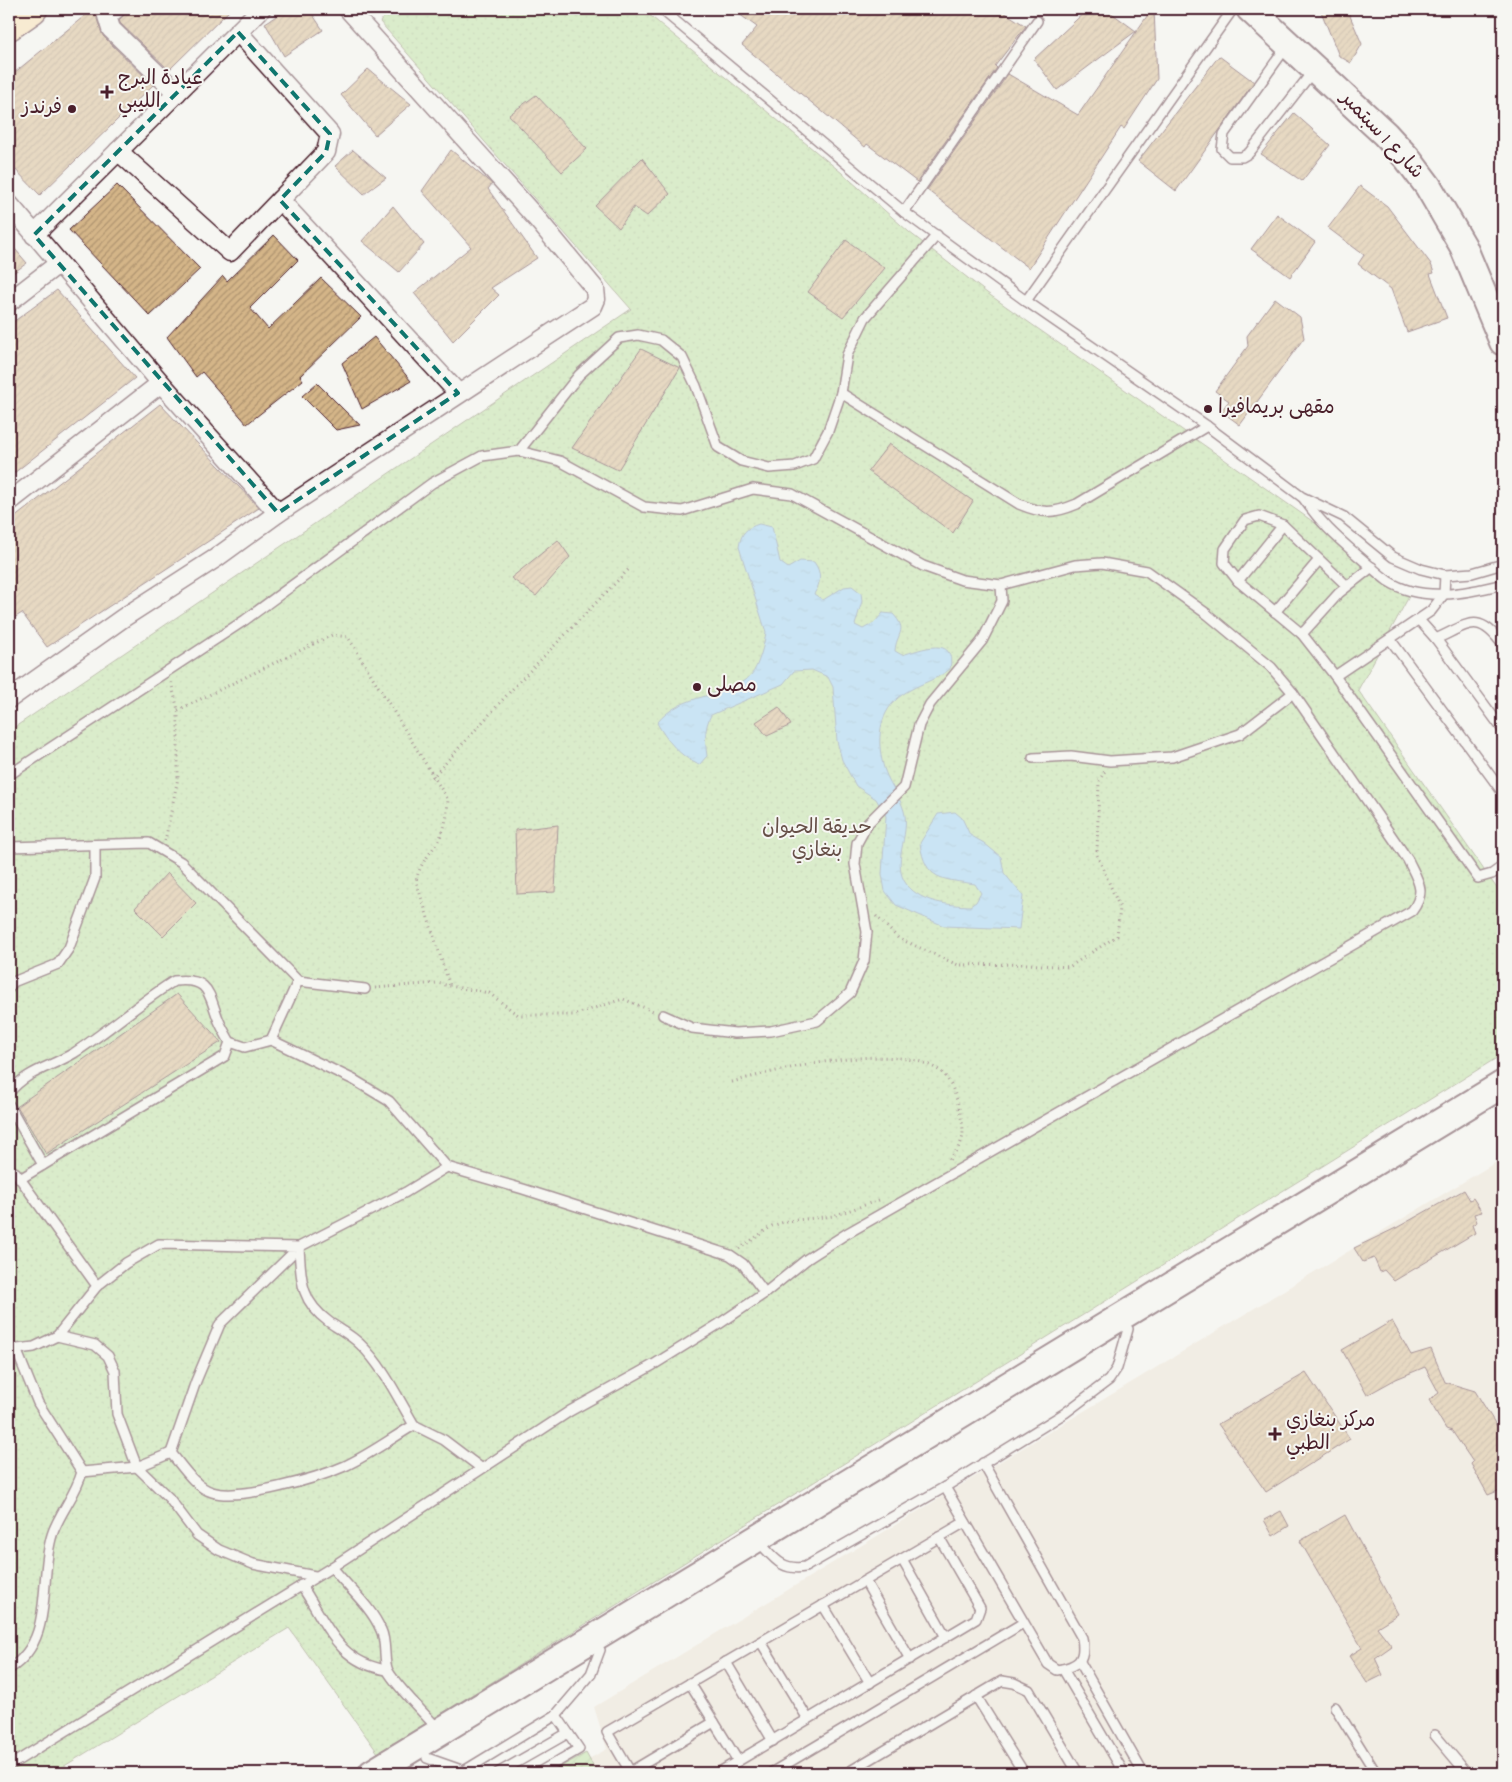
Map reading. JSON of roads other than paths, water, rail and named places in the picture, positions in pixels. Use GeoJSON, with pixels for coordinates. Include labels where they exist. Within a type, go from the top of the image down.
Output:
{"type":"FeatureCollection","features":[{"type":"Feature","properties":{"kind":"main road"},"geometry":{"type":"LineString","coordinates":[[9,26],[34,9]]}},
{"type":"Feature","properties":{"kind":"main road","name":"شارع 1 سبتمبر"},"geometry":{"type":"LineString","coordinates":[[1250,9],[1385,134],[1428,186],[1463,246],[1498,314],[1503,342]]}},
{"type":"Feature","properties":{"kind":"main road"},"geometry":{"type":"LineString","coordinates":[[372,1773],[1128,1329],[1386,1164],[1503,1084]]}},
{"type":"Feature","properties":{"kind":"main road"},"geometry":{"type":"LineString","coordinates":[[400,1773],[600,1650],[763,1545],[1386,1164],[1503,1102]]}},
{"type":"Feature","properties":{"kind":"street"},"geometry":{"type":"LineString","coordinates":[[116,9],[107,16],[111,29],[177,93]]}},
{"type":"Feature","properties":{"kind":"street"},"geometry":{"type":"LineString","coordinates":[[34,235],[261,9]]}},
{"type":"Feature","properties":{"kind":"street"},"geometry":{"type":"LineString","coordinates":[[9,698],[123,618],[216,558],[278,513],[593,306],[596,298],[596,289],[538,220],[348,9]]}},
{"type":"Feature","properties":{"kind":"street"},"geometry":{"type":"LineString","coordinates":[[118,151],[230,252],[326,152],[330,134],[238,32]]}},
{"type":"Feature","properties":{"kind":"street"},"geometry":{"type":"LineString","coordinates":[[280,200],[458,393]]}},
{"type":"Feature","properties":{"kind":"street"},"geometry":{"type":"LineString","coordinates":[[9,204],[161,383],[278,513]]}},
{"type":"Feature","properties":{"kind":"street"},"geometry":{"type":"LineString","coordinates":[[9,302],[58,264]]}},
{"type":"Feature","properties":{"kind":"street"},"geometry":{"type":"LineString","coordinates":[[9,502],[161,383]]}},
{"type":"Feature","properties":{"kind":"lane"},"geometry":{"type":"LineString","coordinates":[[660,9],[904,212],[1026,302],[1207,426],[1302,497],[1344,517],[1393,558],[1421,569],[1445,575],[1472,573],[1503,564]]}},
{"type":"Feature","properties":{"kind":"lane"},"geometry":{"type":"LineString","coordinates":[[1026,302],[1233,9]]}},
{"type":"Feature","properties":{"kind":"lane"},"geometry":{"type":"LineString","coordinates":[[904,212],[1037,21]]}},
{"type":"Feature","properties":{"kind":"lane"},"geometry":{"type":"LineString","coordinates":[[1289,44],[1224,134],[1222,149],[1230,157],[1242,157],[1249,153],[1315,68]]}},
{"type":"Feature","properties":{"kind":"lane"},"geometry":{"type":"LineString","coordinates":[[519,451],[578,375],[619,338],[638,335],[661,340],[682,357],[696,386],[718,447],[741,462],[769,468],[795,466],[813,459],[828,431],[841,394],[847,355],[865,318],[936,235]]}},
{"type":"Feature","properties":{"kind":"lane"},"geometry":{"type":"LineString","coordinates":[[841,394],[1019,504],[1040,512],[1060,511],[1077,504],[1207,426]]}},
{"type":"Feature","properties":{"kind":"lane"},"geometry":{"type":"LineString","coordinates":[[9,775],[245,620],[432,483],[482,456],[519,451],[560,462],[644,507],[682,511],[753,489],[792,494],[923,566],[962,580],[1001,585],[1074,565],[1102,563],[1147,572],[1207,614],[1271,667],[1293,693],[1408,860],[1420,886],[1420,900],[1412,911],[846,1234],[807,1259],[765,1293],[653,1365],[570,1411],[332,1567],[9,1766]]}},
{"type":"Feature","properties":{"kind":"lane"},"geometry":{"type":"LineString","coordinates":[[1302,497],[1322,525],[1390,582],[1412,591],[1444,594],[1460,594],[1503,584]]}},
{"type":"Feature","properties":{"kind":"lane"},"geometry":{"type":"LineString","coordinates":[[1347,586],[1283,525],[1259,516],[1245,520],[1225,549],[1224,563],[1238,581],[1302,634],[1335,676],[1478,878],[1492,874],[1503,866]]}},
{"type":"Feature","properties":{"kind":"lane"},"geometry":{"type":"LineString","coordinates":[[1238,581],[1283,525]]}},
{"type":"Feature","properties":{"kind":"lane"},"geometry":{"type":"LineString","coordinates":[[1275,612],[1319,560]]}},
{"type":"Feature","properties":{"kind":"lane"},"geometry":{"type":"LineString","coordinates":[[1302,634],[1347,586],[1372,568]]}},
{"type":"Feature","properties":{"kind":"lane"},"geometry":{"type":"LineString","coordinates":[[1335,676],[1431,611],[1444,594],[1445,575]]}},
{"type":"Feature","properties":{"kind":"lane"},"geometry":{"type":"LineString","coordinates":[[662,1015],[692,1028],[735,1033],[772,1031],[817,1021],[850,993],[864,961],[867,932],[855,864],[857,843],[875,815],[900,792],[907,778],[919,725],[930,704],[982,641],[1002,600],[1001,585]]}},
{"type":"Feature","properties":{"kind":"lane"},"geometry":{"type":"LineString","coordinates":[[1419,620],[1436,639],[1503,730]]}},
{"type":"Feature","properties":{"kind":"lane"},"geometry":{"type":"LineString","coordinates":[[1436,639],[1472,623],[1482,623],[1493,631],[1503,645]]}},
{"type":"Feature","properties":{"kind":"lane"},"geometry":{"type":"LineString","coordinates":[[1390,639],[1503,794]]}},
{"type":"Feature","properties":{"kind":"lane"},"geometry":{"type":"LineString","coordinates":[[1033,758],[1071,756],[1110,761],[1172,757],[1240,734],[1293,693]]}},
{"type":"Feature","properties":{"kind":"lane"},"geometry":{"type":"LineString","coordinates":[[9,847],[148,843],[181,862],[298,981],[365,989]]}},
{"type":"Feature","properties":{"kind":"lane"},"geometry":{"type":"LineString","coordinates":[[9,988],[13,982],[58,964],[69,948],[95,878],[95,845]]}},
{"type":"Feature","properties":{"kind":"lane"},"geometry":{"type":"LineString","coordinates":[[9,1093],[17,1083],[38,1069],[72,1054],[174,980],[187,979],[203,984],[211,995],[218,1020],[230,1042],[245,1047],[271,1040],[354,1080],[388,1101],[447,1168],[523,1189],[730,1255],[743,1264],[765,1293]]}},
{"type":"Feature","properties":{"kind":"lane"},"geometry":{"type":"LineString","coordinates":[[271,1040],[298,981]]}},
{"type":"Feature","properties":{"kind":"lane"},"geometry":{"type":"LineString","coordinates":[[20,1179],[225,1056],[230,1042]]}},
{"type":"Feature","properties":{"kind":"lane"},"geometry":{"type":"LineString","coordinates":[[9,1105],[43,1165]]}},
{"type":"Feature","properties":{"kind":"lane"},"geometry":{"type":"LineString","coordinates":[[82,1472],[137,1467],[171,1453],[196,1381],[220,1324],[299,1247],[406,1192],[447,1168]]}},
{"type":"Feature","properties":{"kind":"lane"},"geometry":{"type":"LineString","coordinates":[[9,1169],[16,1173],[97,1286]]}},
{"type":"Feature","properties":{"kind":"lane"},"geometry":{"type":"LineString","coordinates":[[9,1670],[22,1661],[33,1643],[41,1622],[50,1544],[54,1528],[79,1483],[82,1472],[38,1403],[12,1350],[34,1347],[57,1336],[97,1286],[126,1263],[159,1244],[299,1247]]}},
{"type":"Feature","properties":{"kind":"lane"},"geometry":{"type":"LineString","coordinates":[[299,1247],[301,1283],[310,1305],[327,1321],[359,1342],[372,1357],[414,1424],[444,1440],[481,1468]]}},
{"type":"Feature","properties":{"kind":"lane"},"geometry":{"type":"LineString","coordinates":[[763,1545],[784,1566],[793,1569],[805,1567],[945,1487],[1065,1413],[1109,1380],[1117,1368],[1128,1329]]}},
{"type":"Feature","properties":{"kind":"lane"},"geometry":{"type":"LineString","coordinates":[[57,1336],[95,1345],[108,1356],[115,1371],[117,1414],[137,1467],[169,1498],[197,1535],[219,1550],[253,1564],[315,1576]]}},
{"type":"Feature","properties":{"kind":"lane"},"geometry":{"type":"LineString","coordinates":[[171,1453],[199,1484],[213,1492],[250,1493],[294,1483],[346,1466],[414,1424]]}},
{"type":"Feature","properties":{"kind":"lane"},"geometry":{"type":"LineString","coordinates":[[945,1487],[1048,1664],[1057,1670],[1080,1662],[1085,1652],[1082,1638],[983,1463]]}},
{"type":"Feature","properties":{"kind":"lane"},"geometry":{"type":"LineString","coordinates":[[714,1722],[630,1773],[607,1732],[965,1522]]}},
{"type":"Feature","properties":{"kind":"lane"},"geometry":{"type":"LineString","coordinates":[[718,1773],[976,1619],[980,1608],[939,1538]]}},
{"type":"Feature","properties":{"kind":"lane"},"geometry":{"type":"LineString","coordinates":[[902,1559],[946,1637]]}},
{"type":"Feature","properties":{"kind":"lane"},"geometry":{"type":"LineString","coordinates":[[332,1567],[350,1590],[365,1604],[382,1630],[386,1643],[387,1670],[441,1732]]}},
{"type":"Feature","properties":{"kind":"lane"},"geometry":{"type":"LineString","coordinates":[[865,1580],[910,1659]]}},
{"type":"Feature","properties":{"kind":"lane"},"geometry":{"type":"LineString","coordinates":[[301,1585],[336,1642],[355,1660],[370,1667],[387,1670]]}},
{"type":"Feature","properties":{"kind":"lane"},"geometry":{"type":"LineString","coordinates":[[823,1605],[870,1683]]}},
{"type":"Feature","properties":{"kind":"lane"},"geometry":{"type":"LineString","coordinates":[[771,1773],[1023,1623]]}},
{"type":"Feature","properties":{"kind":"lane"},"geometry":{"type":"LineString","coordinates":[[761,1642],[808,1719]]}},
{"type":"Feature","properties":{"kind":"lane"},"geometry":{"type":"LineString","coordinates":[[427,1758],[466,1772],[556,1715],[591,1674],[600,1650]]}},
{"type":"Feature","properties":{"kind":"lane"},"geometry":{"type":"LineString","coordinates":[[726,1662],[773,1740]]}},
{"type":"Feature","properties":{"kind":"lane"},"geometry":{"type":"LineString","coordinates":[[1080,1662],[1143,1773]]}},
{"type":"Feature","properties":{"kind":"lane"},"geometry":{"type":"LineString","coordinates":[[1064,1669],[1124,1773]]}},
{"type":"Feature","properties":{"kind":"lane"},"geometry":{"type":"LineString","coordinates":[[847,1773],[1002,1681],[1014,1683],[1029,1690],[1078,1773]]}},
{"type":"Feature","properties":{"kind":"lane"},"geometry":{"type":"LineString","coordinates":[[690,1683],[738,1761]]}},
{"type":"Feature","properties":{"kind":"lane"},"geometry":{"type":"LineString","coordinates":[[976,1696],[1024,1773]]}},
{"type":"Feature","properties":{"kind":"lane"},"geometry":{"type":"LineString","coordinates":[[1335,1707],[1376,1773]]}},
{"type":"Feature","properties":{"kind":"lane"},"geometry":{"type":"LineString","coordinates":[[538,1773],[580,1749],[556,1715]]}},
{"type":"Feature","properties":{"kind":"lane"},"geometry":{"type":"LineString","coordinates":[[498,1773],[568,1733]]}},
{"type":"Feature","properties":{"kind":"lane"},"geometry":{"type":"LineString","coordinates":[[1435,1735],[1467,1773]]}},
{"type":"Feature","properties":{"kind":"water"},"geometry":{"type":"Polygon","coordinates":[[[759,524],[772,527],[780,562],[788,568],[800,561],[814,562],[820,578],[814,594],[823,600],[844,587],[852,586],[861,593],[862,601],[855,625],[863,629],[874,623],[883,613],[893,614],[901,628],[895,651],[902,655],[935,647],[948,651],[951,658],[950,669],[899,697],[886,713],[881,729],[880,746],[883,764],[904,811],[905,830],[900,859],[902,877],[913,891],[936,902],[970,906],[976,902],[981,893],[975,884],[937,876],[926,865],[922,855],[920,843],[938,814],[955,812],[962,818],[970,835],[984,843],[1001,857],[1004,873],[1023,896],[1019,929],[944,926],[896,905],[885,891],[882,874],[886,816],[876,799],[856,786],[842,760],[837,741],[833,687],[828,677],[812,670],[794,671],[783,684],[711,715],[706,735],[707,756],[699,765],[680,753],[661,730],[657,723],[667,713],[691,700],[729,689],[741,683],[754,672],[763,648],[766,632],[739,547],[745,532],[759,524]]]}},
{"type":"Feature","properties":{"kind":"place","name":"عيادة البرج الليبي"},"geometry":{"type":"Point","coordinates":[107,92]}},
{"type":"Feature","properties":{"kind":"place","name":"فرندز"},"geometry":{"type":"Point","coordinates":[72,109]}},
{"type":"Feature","properties":{"kind":"place","name":"مقهى بريمافيرا"},"geometry":{"type":"Point","coordinates":[1208,409]}},
{"type":"Feature","properties":{"kind":"place","name":"مصلى"},"geometry":{"type":"Point","coordinates":[697,687]}},
{"type":"Feature","properties":{"kind":"place","name":"مركز بنغازي الطبي"},"geometry":{"type":"Point","coordinates":[1275,1434]}},
{"type":"Feature","properties":{"kind":"park label","name":"حديقة الحيوان بنغازي"},"geometry":{"type":"Point","coordinates":[817,840]}}]}
